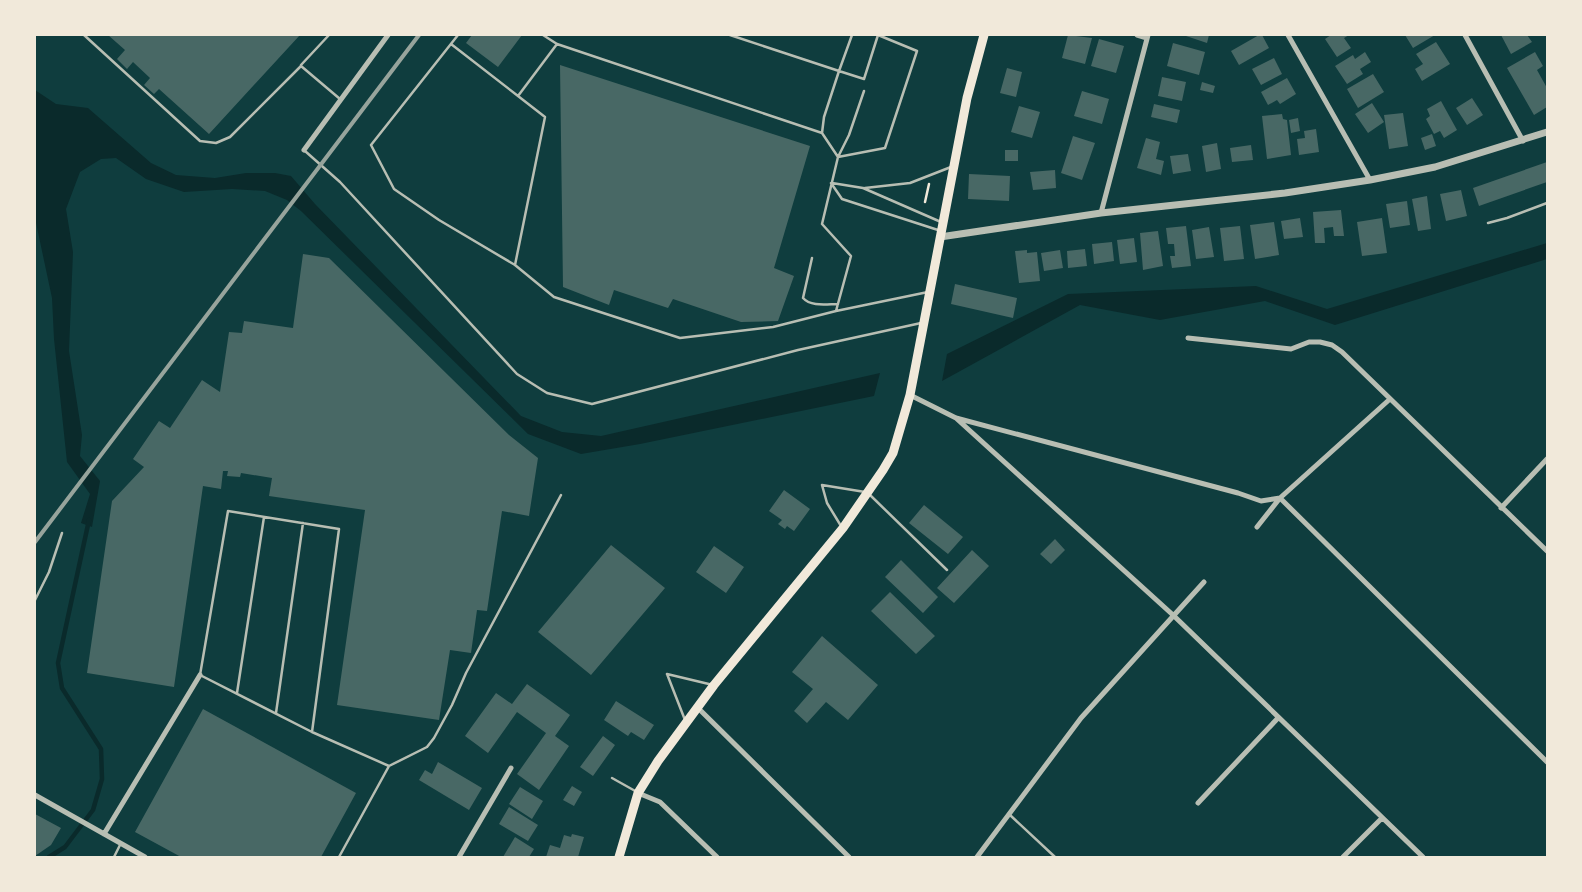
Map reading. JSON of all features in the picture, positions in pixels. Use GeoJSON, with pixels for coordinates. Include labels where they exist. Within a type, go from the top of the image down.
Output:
{"type":"FeatureCollection","features":[{"type":"Feature","properties":{"kind":"main road"},"geometry":{"type":"LineString","coordinates":[[618,857],[638,793],[686,721],[843,528],[892,453],[910,395],[954,165],[984,35]]}},
{"type":"Feature","properties":{"kind":"street"},"geometry":{"type":"LineString","coordinates":[[304,150],[388,35]]}},
{"type":"Feature","properties":{"kind":"street"},"geometry":{"type":"LineString","coordinates":[[1102,213],[1147,36],[1137,35]]}},
{"type":"Feature","properties":{"kind":"street"},"geometry":{"type":"LineString","coordinates":[[1288,35],[1370,180]]}},
{"type":"Feature","properties":{"kind":"street"},"geometry":{"type":"LineString","coordinates":[[1465,35],[1523,140]]}},
{"type":"Feature","properties":{"kind":"street"},"geometry":{"type":"LineString","coordinates":[[941,230],[1285,193],[1370,180],[1435,167],[1546,134]]}},
{"type":"Feature","properties":{"kind":"street"},"geometry":{"type":"LineString","coordinates":[[1188,338],[1291,348],[1310,342],[1332,345],[1342,352],[1547,551]]}},
{"type":"Feature","properties":{"kind":"street"},"geometry":{"type":"LineString","coordinates":[[910,395],[956,418],[1238,493],[1261,501],[1280,498]]}},
{"type":"Feature","properties":{"kind":"street"},"geometry":{"type":"LineString","coordinates":[[1257,528],[1280,498],[1390,399]]}},
{"type":"Feature","properties":{"kind":"street"},"geometry":{"type":"LineString","coordinates":[[956,418],[1172,615],[1423,857]]}},
{"type":"Feature","properties":{"kind":"street"},"geometry":{"type":"LineString","coordinates":[[1501,508],[1547,459]]}},
{"type":"Feature","properties":{"kind":"street"},"geometry":{"type":"LineString","coordinates":[[1280,498],[1547,762]]}},
{"type":"Feature","properties":{"kind":"street"},"geometry":{"type":"LineString","coordinates":[[977,857],[1081,718],[1172,615],[1204,582]]}},
{"type":"Feature","properties":{"kind":"street"},"geometry":{"type":"LineString","coordinates":[[104,834],[200,675]]}},
{"type":"Feature","properties":{"kind":"street"},"geometry":{"type":"LineString","coordinates":[[697,707],[849,857]]}},
{"type":"Feature","properties":{"kind":"street"},"geometry":{"type":"LineString","coordinates":[[1198,803],[1278,718]]}},
{"type":"Feature","properties":{"kind":"street"},"geometry":{"type":"LineString","coordinates":[[459,857],[511,768]]}},
{"type":"Feature","properties":{"kind":"street"},"geometry":{"type":"LineString","coordinates":[[638,793],[660,802],[717,857]]}},
{"type":"Feature","properties":{"kind":"street"},"geometry":{"type":"LineString","coordinates":[[35,795],[145,857]]}},
{"type":"Feature","properties":{"kind":"street"},"geometry":{"type":"LineString","coordinates":[[1343,857],[1382,818]]}},
{"type":"Feature","properties":{"kind":"lane"},"geometry":{"type":"LineString","coordinates":[[84,35],[200,141],[216,143],[230,137],[329,35]]}},
{"type":"Feature","properties":{"kind":"lane"},"geometry":{"type":"LineString","coordinates":[[458,35],[371,146],[394,189],[439,220],[515,264],[554,297],[680,338],[773,326],[929,292]]}},
{"type":"Feature","properties":{"kind":"lane"},"geometry":{"type":"LineString","coordinates":[[544,35],[557,44],[822,133],[838,157]]}},
{"type":"Feature","properties":{"kind":"lane"},"geometry":{"type":"LineString","coordinates":[[730,35],[864,79],[878,35],[918,51],[885,148],[838,157]]}},
{"type":"Feature","properties":{"kind":"lane"},"geometry":{"type":"LineString","coordinates":[[822,133],[824,117],[852,35]]}},
{"type":"Feature","properties":{"kind":"lane"},"geometry":{"type":"LineString","coordinates":[[451,44],[545,117],[515,264]]}},
{"type":"Feature","properties":{"kind":"lane"},"geometry":{"type":"LineString","coordinates":[[518,96],[557,44]]}},
{"type":"Feature","properties":{"kind":"lane"},"geometry":{"type":"LineString","coordinates":[[301,66],[341,100]]}},
{"type":"Feature","properties":{"kind":"lane"},"geometry":{"type":"LineString","coordinates":[[836,311],[851,256],[822,224],[838,157],[849,135],[864,91]]}},
{"type":"Feature","properties":{"kind":"lane"},"geometry":{"type":"LineString","coordinates":[[304,150],[340,182],[517,374],[547,393],[592,404],[798,350],[924,323]]}},
{"type":"Feature","properties":{"kind":"lane"},"geometry":{"type":"LineString","coordinates":[[831,183],[863,188],[910,183],[954,165]]}},
{"type":"Feature","properties":{"kind":"lane"},"geometry":{"type":"LineString","coordinates":[[831,183],[842,199],[941,230]]}},
{"type":"Feature","properties":{"kind":"lane"},"geometry":{"type":"LineString","coordinates":[[863,188],[941,230]]}},
{"type":"Feature","properties":{"kind":"lane"},"geometry":{"type":"LineString","coordinates":[[1488,222],[1507,218],[1547,203]]}},
{"type":"Feature","properties":{"kind":"lane"},"geometry":{"type":"LineString","coordinates":[[812,258],[803,298],[806,301],[818,304],[838,304]]}},
{"type":"Feature","properties":{"kind":"lane"},"geometry":{"type":"LineString","coordinates":[[843,528],[828,504],[822,485],[868,492],[947,570]]}},
{"type":"Feature","properties":{"kind":"lane"},"geometry":{"type":"LineString","coordinates":[[340,857],[389,766],[427,747],[434,738],[466,673],[561,495]]}},
{"type":"Feature","properties":{"kind":"lane"},"geometry":{"type":"LineString","coordinates":[[312,732],[339,529],[228,511],[200,675],[312,732],[389,766]]}},
{"type":"Feature","properties":{"kind":"lane"},"geometry":{"type":"LineString","coordinates":[[237,694],[264,517]]}},
{"type":"Feature","properties":{"kind":"lane"},"geometry":{"type":"LineString","coordinates":[[276,713],[303,523]]}},
{"type":"Feature","properties":{"kind":"lane"},"geometry":{"type":"LineString","coordinates":[[35,600],[49,572],[62,533]]}},
{"type":"Feature","properties":{"kind":"lane"},"geometry":{"type":"LineString","coordinates":[[686,721],[667,674],[714,685]]}},
{"type":"Feature","properties":{"kind":"lane"},"geometry":{"type":"LineString","coordinates":[[612,778],[638,793]]}},
{"type":"Feature","properties":{"kind":"lane"},"geometry":{"type":"LineString","coordinates":[[1009,814],[1055,857]]}},
{"type":"Feature","properties":{"kind":"lane"},"geometry":{"type":"LineString","coordinates":[[114,857],[121,844]]}},
{"type":"Feature","properties":{"kind":"path"},"geometry":{"type":"LineString","coordinates":[[925,202],[928,184]]}},
{"type":"Feature","properties":{"kind":"water"},"geometry":{"type":"Polygon","coordinates":[[[35,90],[56,104],[88,108],[151,163],[176,175],[215,178],[246,173],[275,173],[291,176],[315,204],[521,416],[562,432],[601,436],[880,373],[874,396],[640,444],[581,454],[528,434],[301,211],[287,200],[265,191],[232,189],[184,192],[146,179],[116,158],[101,159],[80,172],[66,209],[73,252],[69,351],[82,435],[80,456],[100,481],[92,527],[81,523],[90,494],[67,462],[54,339],[52,298],[35,218],[35,90]]]}},
{"type":"Feature","properties":{"kind":"water"},"geometry":{"type":"Polygon","coordinates":[[[1547,243],[1547,259],[1335,325],[1265,301],[1160,320],[1080,305],[942,381],[947,354],[1068,294],[1256,286],[1327,309],[1547,243]]]}},
{"type":"Feature","properties":{"kind":"building"},"geometry":{"type":"Polygon","coordinates":[[[108,35],[300,35],[209,134],[159,89],[154,94],[144,85],[150,78],[133,62],[127,69],[117,59],[125,50],[108,35]]]}},
{"type":"Feature","properties":{"kind":"building"},"geometry":{"type":"Polygon","coordinates":[[[472,35],[522,35],[498,67],[466,43],[472,35]]]}},
{"type":"Feature","properties":{"kind":"building"},"geometry":{"type":"Polygon","coordinates":[[[1068,35],[1092,38],[1085,64],[1062,58],[1068,35]]]}},
{"type":"Feature","properties":{"kind":"building"},"geometry":{"type":"Polygon","coordinates":[[[1183,35],[1209,35],[1207,43],[1183,35]]]}},
{"type":"Feature","properties":{"kind":"building"},"geometry":{"type":"Polygon","coordinates":[[[1262,35],[1269,48],[1239,65],[1231,51],[1262,35]]]}},
{"type":"Feature","properties":{"kind":"building"},"geometry":{"type":"Polygon","coordinates":[[[1331,35],[1349,35],[1344,38],[1351,48],[1337,57],[1325,39],[1331,35]]]}},
{"type":"Feature","properties":{"kind":"building"},"geometry":{"type":"Polygon","coordinates":[[[1405,35],[1435,35],[1413,48],[1405,35]]]}},
{"type":"Feature","properties":{"kind":"building"},"geometry":{"type":"Polygon","coordinates":[[[1501,35],[1527,35],[1532,42],[1511,54],[1501,35]]]}},
{"type":"Feature","properties":{"kind":"building"},"geometry":{"type":"Polygon","coordinates":[[[1099,39],[1124,46],[1116,73],[1091,66],[1099,39]]]}},
{"type":"Feature","properties":{"kind":"building"},"geometry":{"type":"Polygon","coordinates":[[[1436,42],[1450,64],[1422,81],[1415,69],[1423,64],[1416,54],[1436,42]]]}},
{"type":"Feature","properties":{"kind":"building"},"geometry":{"type":"Polygon","coordinates":[[[1173,43],[1205,52],[1199,75],[1167,66],[1173,43]]]}},
{"type":"Feature","properties":{"kind":"building"},"geometry":{"type":"Polygon","coordinates":[[[1365,52],[1371,62],[1360,69],[1363,74],[1347,84],[1335,66],[1353,55],[1355,59],[1365,52]]]}},
{"type":"Feature","properties":{"kind":"building"},"geometry":{"type":"Polygon","coordinates":[[[1535,52],[1543,66],[1537,70],[1547,88],[1547,107],[1534,115],[1507,68],[1535,52]]]}},
{"type":"Feature","properties":{"kind":"building"},"geometry":{"type":"Polygon","coordinates":[[[1274,58],[1282,74],[1261,85],[1252,69],[1274,58]]]}},
{"type":"Feature","properties":{"kind":"building"},"geometry":{"type":"Polygon","coordinates":[[[560,65],[810,146],[774,268],[794,276],[778,321],[741,322],[673,299],[668,308],[614,290],[609,305],[563,287],[560,65]]]}},
{"type":"Feature","properties":{"kind":"building"},"geometry":{"type":"Polygon","coordinates":[[[1007,68],[1022,72],[1016,97],[1000,93],[1007,68]]]}},
{"type":"Feature","properties":{"kind":"building"},"geometry":{"type":"Polygon","coordinates":[[[1373,74],[1384,92],[1358,108],[1347,89],[1373,74]]]}},
{"type":"Feature","properties":{"kind":"building"},"geometry":{"type":"Polygon","coordinates":[[[1162,77],[1186,82],[1182,101],[1158,96],[1162,77]]]}},
{"type":"Feature","properties":{"kind":"building"},"geometry":{"type":"Polygon","coordinates":[[[1287,78],[1296,94],[1280,104],[1277,100],[1268,105],[1261,92],[1287,78]]]}},
{"type":"Feature","properties":{"kind":"building"},"geometry":{"type":"Polygon","coordinates":[[[1202,82],[1215,86],[1213,93],[1200,90],[1202,82]]]}},
{"type":"Feature","properties":{"kind":"building"},"geometry":{"type":"Polygon","coordinates":[[[1082,91],[1109,99],[1102,124],[1074,116],[1082,91]]]}},
{"type":"Feature","properties":{"kind":"building"},"geometry":{"type":"Polygon","coordinates":[[[1472,98],[1483,115],[1467,125],[1456,108],[1472,98]]]}},
{"type":"Feature","properties":{"kind":"building"},"geometry":{"type":"Polygon","coordinates":[[[1441,101],[1457,130],[1444,138],[1440,131],[1434,134],[1426,119],[1430,116],[1427,109],[1441,101]]]}},
{"type":"Feature","properties":{"kind":"building"},"geometry":{"type":"Polygon","coordinates":[[[1372,103],[1384,122],[1368,133],[1355,114],[1372,103]]]}},
{"type":"Feature","properties":{"kind":"building"},"geometry":{"type":"Polygon","coordinates":[[[1154,104],[1180,110],[1177,123],[1151,117],[1154,104]]]}},
{"type":"Feature","properties":{"kind":"building"},"geometry":{"type":"Polygon","coordinates":[[[1019,106],[1040,112],[1032,138],[1011,132],[1019,106]]]}},
{"type":"Feature","properties":{"kind":"building"},"geometry":{"type":"Polygon","coordinates":[[[1403,113],[1408,146],[1389,149],[1384,115],[1403,113]]]}},
{"type":"Feature","properties":{"kind":"building"},"geometry":{"type":"Polygon","coordinates":[[[1282,114],[1283,119],[1287,120],[1291,155],[1267,159],[1262,116],[1282,114]]]}},
{"type":"Feature","properties":{"kind":"building"},"geometry":{"type":"Polygon","coordinates":[[[1298,118],[1300,131],[1291,133],[1289,120],[1298,118]]]}},
{"type":"Feature","properties":{"kind":"building"},"geometry":{"type":"Polygon","coordinates":[[[1316,129],[1319,152],[1299,155],[1297,139],[1305,138],[1304,131],[1316,129]]]}},
{"type":"Feature","properties":{"kind":"building"},"geometry":{"type":"Polygon","coordinates":[[[1432,134],[1436,146],[1425,150],[1421,138],[1432,134]]]}},
{"type":"Feature","properties":{"kind":"building"},"geometry":{"type":"Polygon","coordinates":[[[1073,136],[1095,143],[1082,180],[1061,173],[1073,136]]]}},
{"type":"Feature","properties":{"kind":"building"},"geometry":{"type":"Polygon","coordinates":[[[1146,138],[1160,142],[1156,159],[1164,161],[1161,175],[1137,168],[1146,138]]]}},
{"type":"Feature","properties":{"kind":"building"},"geometry":{"type":"Polygon","coordinates":[[[1217,143],[1221,169],[1206,172],[1202,146],[1217,143]]]}},
{"type":"Feature","properties":{"kind":"building"},"geometry":{"type":"Polygon","coordinates":[[[1251,145],[1253,160],[1232,162],[1230,148],[1251,145]]]}},
{"type":"Feature","properties":{"kind":"building"},"geometry":{"type":"Polygon","coordinates":[[[1005,150],[1018,150],[1018,161],[1005,161],[1005,150]]]}},
{"type":"Feature","properties":{"kind":"building"},"geometry":{"type":"Polygon","coordinates":[[[1188,154],[1191,171],[1173,174],[1170,156],[1188,154]]]}},
{"type":"Feature","properties":{"kind":"building"},"geometry":{"type":"Polygon","coordinates":[[[1547,162],[1547,182],[1479,206],[1473,188],[1547,162]]]}},
{"type":"Feature","properties":{"kind":"building"},"geometry":{"type":"Polygon","coordinates":[[[1055,170],[1056,188],[1033,190],[1030,172],[1055,170]]]}},
{"type":"Feature","properties":{"kind":"building"},"geometry":{"type":"Polygon","coordinates":[[[969,174],[1010,176],[1009,201],[968,199],[969,174]]]}},
{"type":"Feature","properties":{"kind":"building"},"geometry":{"type":"Polygon","coordinates":[[[1461,190],[1467,216],[1446,221],[1440,194],[1461,190]]]}},
{"type":"Feature","properties":{"kind":"building"},"geometry":{"type":"Polygon","coordinates":[[[1427,196],[1431,229],[1418,231],[1412,199],[1427,196]]]}},
{"type":"Feature","properties":{"kind":"building"},"geometry":{"type":"Polygon","coordinates":[[[1407,201],[1410,225],[1390,228],[1386,204],[1407,201]]]}},
{"type":"Feature","properties":{"kind":"building"},"geometry":{"type":"Polygon","coordinates":[[[1341,210],[1344,236],[1334,236],[1333,227],[1324,228],[1325,243],[1315,243],[1313,212],[1341,210]]]}},
{"type":"Feature","properties":{"kind":"building"},"geometry":{"type":"Polygon","coordinates":[[[1300,218],[1303,237],[1284,239],[1281,221],[1300,218]]]}},
{"type":"Feature","properties":{"kind":"building"},"geometry":{"type":"Polygon","coordinates":[[[1382,218],[1387,253],[1362,256],[1357,222],[1382,218]]]}},
{"type":"Feature","properties":{"kind":"building"},"geometry":{"type":"Polygon","coordinates":[[[1274,222],[1279,255],[1255,259],[1250,225],[1274,222]]]}},
{"type":"Feature","properties":{"kind":"building"},"geometry":{"type":"Polygon","coordinates":[[[1186,226],[1191,266],[1172,268],[1170,256],[1175,256],[1174,244],[1168,244],[1166,228],[1186,226]]]}},
{"type":"Feature","properties":{"kind":"building"},"geometry":{"type":"Polygon","coordinates":[[[1240,226],[1244,259],[1224,261],[1220,228],[1240,226]]]}},
{"type":"Feature","properties":{"kind":"building"},"geometry":{"type":"Polygon","coordinates":[[[1209,227],[1214,257],[1196,259],[1192,230],[1209,227]]]}},
{"type":"Feature","properties":{"kind":"building"},"geometry":{"type":"Polygon","coordinates":[[[1158,231],[1163,266],[1143,270],[1140,233],[1158,231]]]}},
{"type":"Feature","properties":{"kind":"building"},"geometry":{"type":"Polygon","coordinates":[[[1134,238],[1137,262],[1120,264],[1117,240],[1134,238]]]}},
{"type":"Feature","properties":{"kind":"building"},"geometry":{"type":"Polygon","coordinates":[[[1112,242],[1114,261],[1094,264],[1092,244],[1112,242]]]}},
{"type":"Feature","properties":{"kind":"building"},"geometry":{"type":"Polygon","coordinates":[[[1085,249],[1087,266],[1068,268],[1067,251],[1085,249]]]}},
{"type":"Feature","properties":{"kind":"building"},"geometry":{"type":"Polygon","coordinates":[[[1027,250],[1027,253],[1037,252],[1040,281],[1019,283],[1015,251],[1027,250]]]}},
{"type":"Feature","properties":{"kind":"building"},"geometry":{"type":"Polygon","coordinates":[[[1060,250],[1063,268],[1044,271],[1041,253],[1060,250]]]}},
{"type":"Feature","properties":{"kind":"building"},"geometry":{"type":"Polygon","coordinates":[[[303,254],[329,258],[509,435],[538,458],[529,516],[502,511],[487,611],[477,610],[471,653],[450,650],[439,720],[337,705],[365,510],[269,496],[272,478],[241,473],[240,477],[227,476],[228,471],[223,471],[221,489],[203,486],[174,687],[87,673],[112,501],[144,467],[133,459],[159,421],[170,428],[202,380],[220,392],[229,332],[242,333],[244,321],[293,328],[303,254]]]}},
{"type":"Feature","properties":{"kind":"building"},"geometry":{"type":"Polygon","coordinates":[[[955,284],[1017,298],[1013,318],[951,304],[955,284]]]}},
{"type":"Feature","properties":{"kind":"building"},"geometry":{"type":"Polygon","coordinates":[[[784,490],[810,509],[794,531],[787,526],[785,529],[778,524],[782,520],[769,511],[784,490]]]}},
{"type":"Feature","properties":{"kind":"building"},"geometry":{"type":"Polygon","coordinates":[[[924,505],[963,537],[948,554],[909,523],[924,505]]]}},
{"type":"Feature","properties":{"kind":"building"},"geometry":{"type":"Polygon","coordinates":[[[1055,539],[1065,550],[1051,564],[1040,554],[1055,539]]]}},
{"type":"Feature","properties":{"kind":"building"},"geometry":{"type":"Polygon","coordinates":[[[611,545],[665,588],[591,675],[538,632],[611,545]]]}},
{"type":"Feature","properties":{"kind":"building"},"geometry":{"type":"Polygon","coordinates":[[[714,546],[744,567],[726,593],[696,572],[714,546]]]}},
{"type":"Feature","properties":{"kind":"building"},"geometry":{"type":"Polygon","coordinates":[[[972,550],[989,566],[954,603],[937,588],[972,550]]]}},
{"type":"Feature","properties":{"kind":"building"},"geometry":{"type":"Polygon","coordinates":[[[901,560],[938,597],[923,613],[885,577],[901,560]]]}},
{"type":"Feature","properties":{"kind":"building"},"geometry":{"type":"Polygon","coordinates":[[[890,592],[935,636],[916,654],[871,611],[890,592]]]}},
{"type":"Feature","properties":{"kind":"building"},"geometry":{"type":"Polygon","coordinates":[[[822,636],[878,685],[848,720],[826,702],[807,723],[794,711],[813,689],[792,672],[822,636]]]}},
{"type":"Feature","properties":{"kind":"building"},"geometry":{"type":"Polygon","coordinates":[[[527,684],[570,715],[555,736],[569,746],[539,790],[517,774],[546,733],[517,712],[488,753],[465,736],[496,693],[512,704],[527,684]]]}},
{"type":"Feature","properties":{"kind":"building"},"geometry":{"type":"Polygon","coordinates":[[[616,701],[654,725],[644,740],[631,732],[628,736],[604,720],[616,701]]]}},
{"type":"Feature","properties":{"kind":"building"},"geometry":{"type":"Polygon","coordinates":[[[203,709],[356,793],[321,857],[181,857],[135,832],[203,709]]]}},
{"type":"Feature","properties":{"kind":"building"},"geometry":{"type":"Polygon","coordinates":[[[603,736],[615,745],[593,776],[580,767],[603,736]]]}},
{"type":"Feature","properties":{"kind":"building"},"geometry":{"type":"Polygon","coordinates":[[[438,762],[482,788],[469,810],[419,780],[425,770],[432,774],[438,762]]]}},
{"type":"Feature","properties":{"kind":"building"},"geometry":{"type":"Polygon","coordinates":[[[572,786],[582,792],[574,806],[563,800],[572,786]]]}},
{"type":"Feature","properties":{"kind":"building"},"geometry":{"type":"Polygon","coordinates":[[[520,787],[543,801],[532,819],[509,804],[520,787]]]}},
{"type":"Feature","properties":{"kind":"building"},"geometry":{"type":"Polygon","coordinates":[[[509,807],[538,825],[528,841],[499,824],[509,807]]]}},
{"type":"Feature","properties":{"kind":"building"},"geometry":{"type":"Polygon","coordinates":[[[35,814],[61,828],[51,845],[35,856],[35,814]]]}},
{"type":"Feature","properties":{"kind":"building"},"geometry":{"type":"Polygon","coordinates":[[[572,834],[584,837],[578,857],[546,857],[550,845],[560,848],[564,835],[571,837],[572,834]]]}},
{"type":"Feature","properties":{"kind":"building"},"geometry":{"type":"Polygon","coordinates":[[[515,837],[534,849],[529,857],[503,857],[515,837]]]}},
{"type":"Feature","properties":{"kind":"waterway"},"geometry":{"type":"LineString","coordinates":[[49,857],[65,847],[93,810],[102,779],[101,749],[62,688],[58,663],[89,520]]}},
{"type":"Feature","properties":{"kind":"railway"},"geometry":{"type":"LineString","coordinates":[[35,542],[419,35]]}}]}
